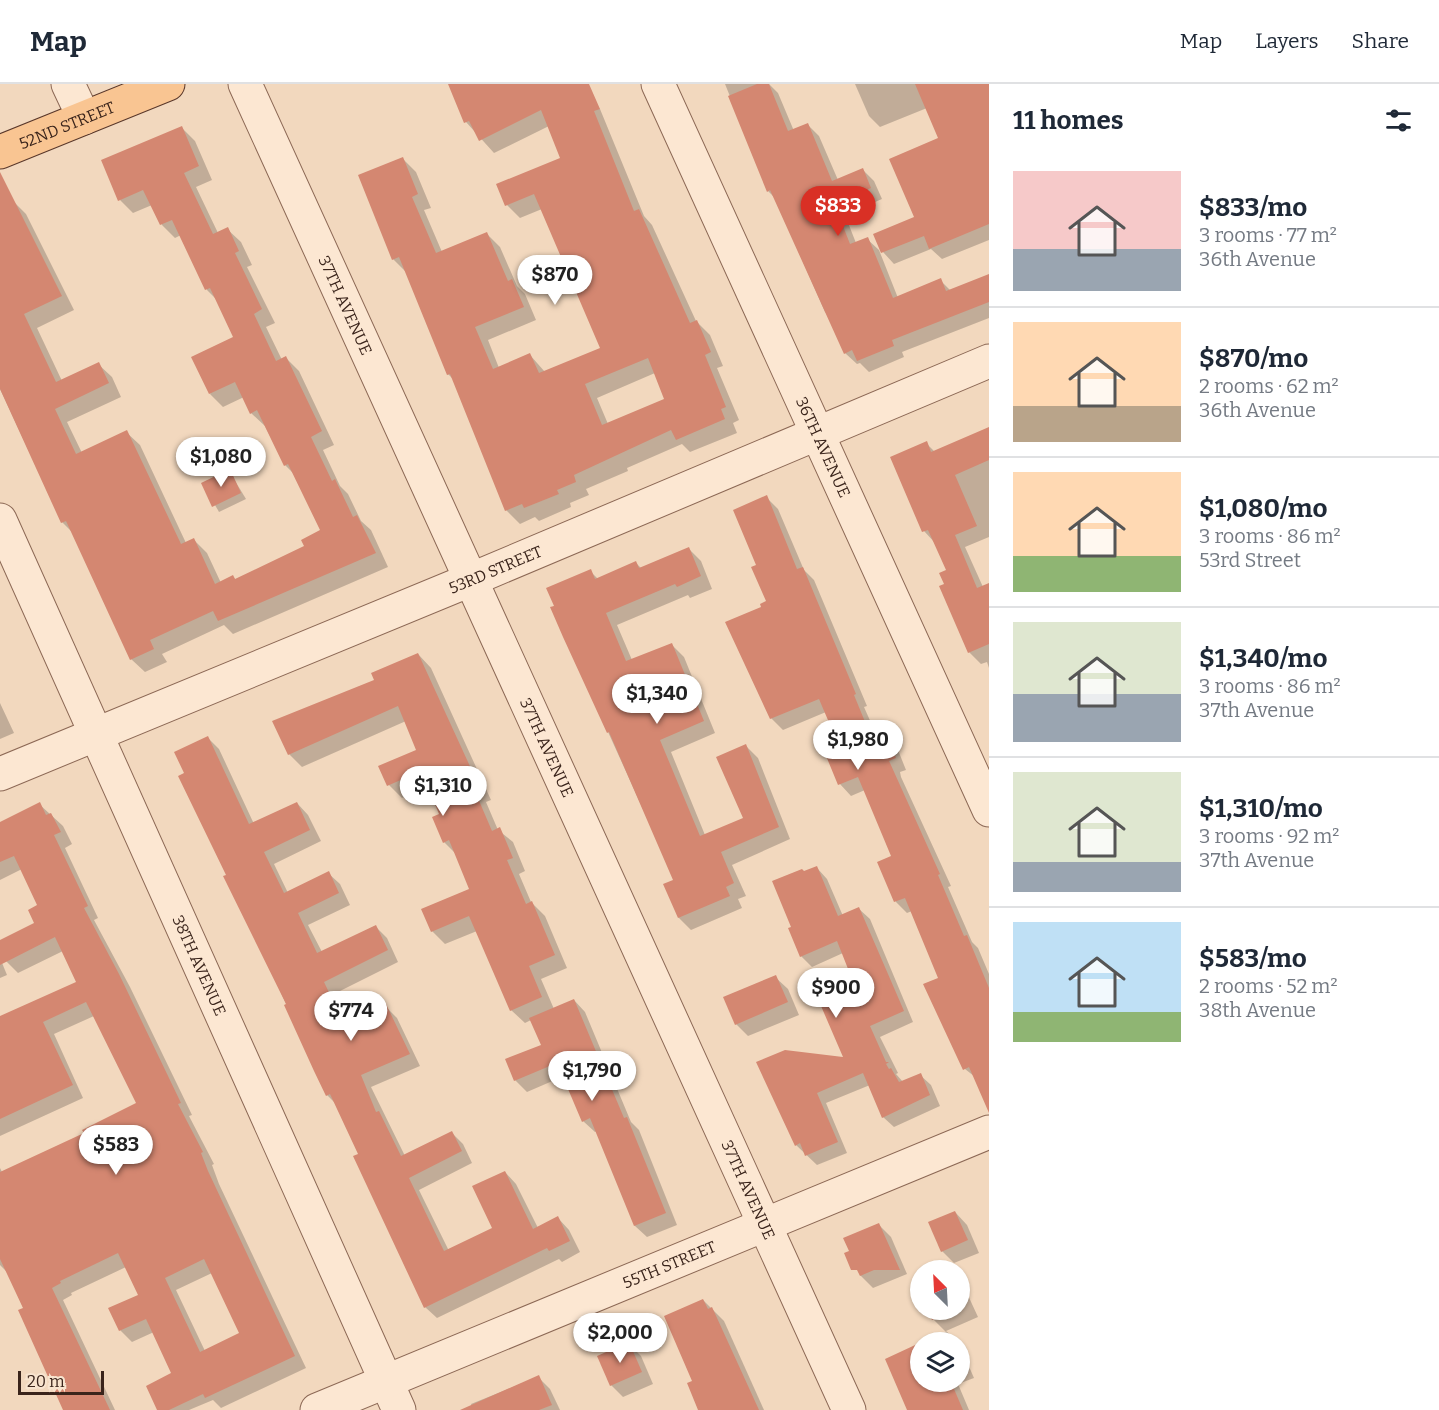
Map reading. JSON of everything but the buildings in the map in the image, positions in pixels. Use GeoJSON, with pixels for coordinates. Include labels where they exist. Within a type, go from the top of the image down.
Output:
{"type":"FeatureCollection","features":[{"type":"Feature","properties":{"kind":"main road","name":"52ND STREET"},"geometry":{"type":"LineString","coordinates":[[0,152],[168,84]]}},
{"type":"Feature","properties":{"kind":"street"},"geometry":{"type":"LineString","coordinates":[[68,84],[84,118]]}},
{"type":"Feature","properties":{"kind":"street","name":"37TH AVENUE"},"geometry":{"type":"LineString","coordinates":[[244,84],[849,1410]]}},
{"type":"Feature","properties":{"kind":"street","name":"36TH AVENUE"},"geometry":{"type":"LineString","coordinates":[[658,84],[989,810]]}},
{"type":"Feature","properties":{"kind":"street","name":"53RD STREET"},"geometry":{"type":"LineString","coordinates":[[0,774],[470,580],[989,361]]}},
{"type":"Feature","properties":{"kind":"street","name":"38TH AVENUE"},"geometry":{"type":"LineString","coordinates":[[0,520],[393,1396]]}},
{"type":"Feature","properties":{"kind":"street","name":"55TH STREET"},"geometry":{"type":"LineString","coordinates":[[317,1410],[393,1396],[766,1226],[989,1132]]}}]}
